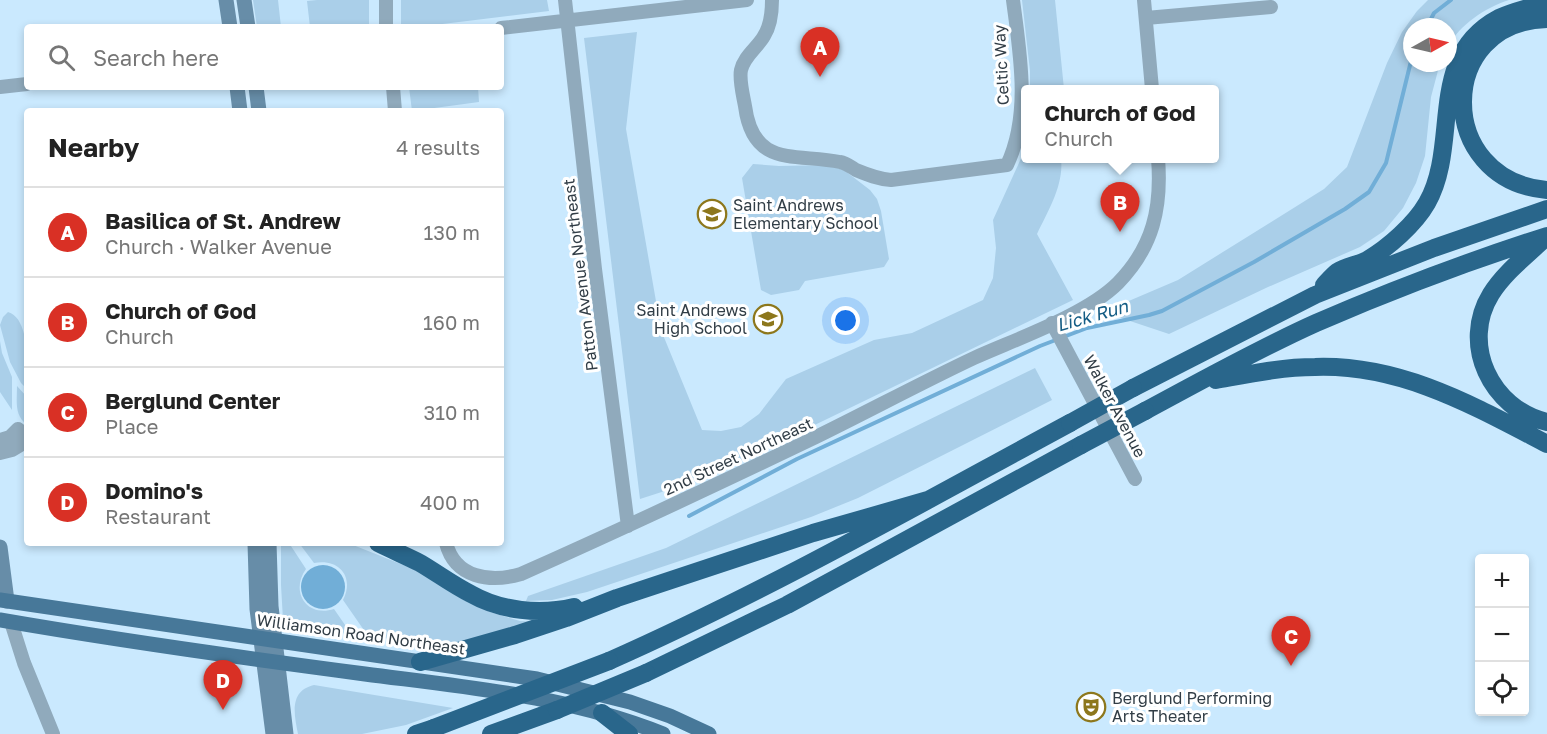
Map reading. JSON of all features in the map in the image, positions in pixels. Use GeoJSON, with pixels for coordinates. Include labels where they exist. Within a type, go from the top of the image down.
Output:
{"type":"FeatureCollection","features":[{"type":"Feature","properties":{"kind":"highway"},"geometry":{"type":"LineString","coordinates":[[1315,294],[1337,272],[1367,260],[1404,231],[1426,204],[1441,167],[1445,144],[1448,92],[1452,75],[1460,56],[1471,41],[1486,26],[1499,18],[1547,3]]}},
{"type":"Feature","properties":{"kind":"highway"},"geometry":{"type":"LineString","coordinates":[[1547,19],[1514,25],[1486,44],[1466,75],[1462,105],[1468,133],[1482,158],[1490,166],[1502,177],[1516,184],[1547,190]]}},
{"type":"Feature","properties":{"kind":"highway"},"geometry":{"type":"LineString","coordinates":[[416,734],[609,661],[685,627],[765,587],[1133,388],[1315,294],[1434,248],[1547,209]]}},
{"type":"Feature","properties":{"kind":"highway"},"geometry":{"type":"LineString","coordinates":[[491,734],[557,710],[646,673],[787,605],[1266,347],[1438,273],[1547,236]]}},
{"type":"Feature","properties":{"kind":"highway"},"geometry":{"type":"LineString","coordinates":[[1547,236],[1515,265],[1491,293],[1484,307],[1478,335],[1482,360],[1493,386],[1514,407],[1525,414],[1547,422]]}},
{"type":"Feature","properties":{"kind":"highway"},"geometry":{"type":"LineString","coordinates":[[1196,384],[1292,368],[1369,370],[1419,383],[1456,398],[1547,444]]}},
{"type":"Feature","properties":{"kind":"highway"},"geometry":{"type":"LineString","coordinates":[[420,662],[515,635],[617,598],[813,533],[928,500]]}},
{"type":"Feature","properties":{"kind":"highway"},"geometry":{"type":"LineString","coordinates":[[384,546],[420,563],[474,596],[520,610],[552,610],[617,598]]}},
{"type":"Feature","properties":{"kind":"highway"},"geometry":{"type":"LineString","coordinates":[[534,734],[557,710]]}},
{"type":"Feature","properties":{"kind":"highway"},"geometry":{"type":"LineString","coordinates":[[602,713],[630,734]]}},
{"type":"Feature","properties":{"kind":"main road"},"geometry":{"type":"LineString","coordinates":[[226,0],[230,24]]}},
{"type":"Feature","properties":{"kind":"main road"},"geometry":{"type":"LineString","coordinates":[[244,0],[248,24]]}},
{"type":"Feature","properties":{"kind":"main road"},"geometry":{"type":"LineString","coordinates":[[237,90],[240,108]]}},
{"type":"Feature","properties":{"kind":"main road"},"geometry":{"type":"LineString","coordinates":[[256,90],[259,108]]}},
{"type":"Feature","properties":{"kind":"main road"},"geometry":{"type":"LineString","coordinates":[[255,546],[255,586],[268,639],[286,734]]}},
{"type":"Feature","properties":{"kind":"main road"},"geometry":{"type":"LineString","coordinates":[[268,639],[269,546]]}},
{"type":"Feature","properties":{"kind":"main road"},"geometry":{"type":"LineString","coordinates":[[0,547],[3,600]]}},
{"type":"Feature","properties":{"kind":"main road","name":"Williamson Road Northeast"},"geometry":{"type":"LineString","coordinates":[[3,600],[507,674],[584,689],[630,702],[670,716],[709,734]]}},
{"type":"Feature","properties":{"kind":"main road"},"geometry":{"type":"LineString","coordinates":[[6,621],[108,639],[486,690],[602,713],[663,734]]}},
{"type":"Feature","properties":{"kind":"main road"},"geometry":{"type":"LineString","coordinates":[[271,661],[273,734]]}},
{"type":"Feature","properties":{"kind":"street"},"geometry":{"type":"LineString","coordinates":[[386,0],[386,24]]}},
{"type":"Feature","properties":{"kind":"street","name":"Patton Avenue Northeast"},"geometry":{"type":"LineString","coordinates":[[565,0],[595,269],[628,526]]}},
{"type":"Feature","properties":{"kind":"street"},"geometry":{"type":"LineString","coordinates":[[504,28],[747,0]]}},
{"type":"Feature","properties":{"kind":"street","name":"Celtic Way"},"geometry":{"type":"LineString","coordinates":[[772,0],[772,13],[768,27],[741,70],[748,126],[753,135],[769,149],[785,157],[842,162],[867,175],[891,180],[1006,165],[1012,153],[1018,128],[1021,69],[1013,0]]}},
{"type":"Feature","properties":{"kind":"street"},"geometry":{"type":"LineString","coordinates":[[1144,0],[1152,85]]}},
{"type":"Feature","properties":{"kind":"street"},"geometry":{"type":"LineString","coordinates":[[1146,18],[1271,7]]}},
{"type":"Feature","properties":{"kind":"street"},"geometry":{"type":"LineString","coordinates":[[0,84],[24,84]]}},
{"type":"Feature","properties":{"kind":"street"},"geometry":{"type":"LineString","coordinates":[[393,90],[395,108]]}},
{"type":"Feature","properties":{"kind":"street","name":"2nd Street Northeast"},"geometry":{"type":"LineString","coordinates":[[447,546],[452,558],[460,567],[478,578],[492,579],[520,574],[1060,338],[1116,284],[1139,256],[1153,227],[1159,201],[1158,163]]}},
{"type":"Feature","properties":{"kind":"street","name":"Walker Avenue"},"geometry":{"type":"LineString","coordinates":[[1060,338],[1135,478]]}},
{"type":"Feature","properties":{"kind":"street"},"geometry":{"type":"LineString","coordinates":[[0,440],[22,432]]}},
{"type":"Feature","properties":{"kind":"street"},"geometry":{"type":"LineString","coordinates":[[0,453],[12,450],[24,443]]}},
{"type":"Feature","properties":{"kind":"street"},"geometry":{"type":"LineString","coordinates":[[6,621],[53,734]]}},
{"type":"Feature","properties":{"kind":"shaded area"},"geometry":{"type":"Polygon","coordinates":[[[253,0],[278,0],[281,24],[257,24],[253,0]]]}},
{"type":"Feature","properties":{"kind":"shaded area"},"geometry":{"type":"Polygon","coordinates":[[[369,0],[369,24],[310,24],[307,1],[369,0]]]}},
{"type":"Feature","properties":{"kind":"shaded area"},"geometry":{"type":"Polygon","coordinates":[[[401,0],[547,0],[549,11],[443,24],[401,24],[401,0]]]}},
{"type":"Feature","properties":{"kind":"shaded area"},"geometry":{"type":"Polygon","coordinates":[[[1022,0],[1055,0],[1064,85],[1030,85],[1022,0]]]}},
{"type":"Feature","properties":{"kind":"shaded area"},"geometry":{"type":"Polygon","coordinates":[[[1428,0],[1509,0],[1491,7],[1474,18],[1457,34],[1457,18],[1412,18],[1428,0]]]}},
{"type":"Feature","properties":{"kind":"shaded area"},"geometry":{"type":"Polygon","coordinates":[[[637,32],[626,129],[661,330],[702,430],[721,431],[741,427],[759,414],[786,379],[874,340],[912,333],[983,300],[993,278],[996,248],[993,220],[1021,158],[1021,163],[1061,163],[1058,188],[1037,234],[1073,300],[705,478],[640,499],[584,38],[637,32]]]}},
{"type":"Feature","properties":{"kind":"shaded area"},"geometry":{"type":"Polygon","coordinates":[[[1402,32],[1403,72],[1438,72],[1431,97],[1425,156],[1416,183],[1403,208],[1384,231],[1360,247],[1169,334],[1106,313],[1178,280],[1324,189],[1347,167],[1387,63],[1402,32]]]}},
{"type":"Feature","properties":{"kind":"shaded area"},"geometry":{"type":"Polygon","coordinates":[[[409,90],[478,90],[479,102],[434,108],[412,108],[409,90]]]}},
{"type":"Feature","properties":{"kind":"shaded area"},"geometry":{"type":"Polygon","coordinates":[[[753,164],[829,165],[844,170],[870,190],[877,199],[881,211],[889,259],[884,267],[805,281],[799,290],[771,295],[761,290],[742,178],[753,164]]]}},
{"type":"Feature","properties":{"kind":"shaded area"},"geometry":{"type":"Polygon","coordinates":[[[8,312],[15,316],[21,324],[24,334],[24,386],[10,362],[0,325],[8,312]]]}},
{"type":"Feature","properties":{"kind":"shaded area"},"geometry":{"type":"Polygon","coordinates":[[[0,341],[2,353],[12,377],[12,410],[0,392],[0,341]]]}},
{"type":"Feature","properties":{"kind":"shaded area"},"geometry":{"type":"Polygon","coordinates":[[[1035,368],[1052,400],[858,498],[811,517],[587,592],[552,600],[526,601],[528,596],[666,548],[1035,368]]]}},
{"type":"Feature","properties":{"kind":"shaded area"},"geometry":{"type":"Polygon","coordinates":[[[17,386],[24,394],[24,422],[18,412],[17,386]]]}},
{"type":"Feature","properties":{"kind":"shaded area"},"geometry":{"type":"Polygon","coordinates":[[[281,546],[291,546],[306,569],[301,577],[300,586],[300,594],[304,601],[316,610],[334,609],[352,635],[286,623],[283,620],[281,546]]]}},
{"type":"Feature","properties":{"kind":"shaded area"},"geometry":{"type":"Polygon","coordinates":[[[301,546],[356,546],[416,570],[464,600],[490,612],[520,621],[540,622],[455,643],[429,644],[368,636],[343,600],[347,584],[342,571],[331,563],[314,563],[301,546]]]}},
{"type":"Feature","properties":{"kind":"shaded area"},"geometry":{"type":"Polygon","coordinates":[[[323,565],[331,566],[339,571],[344,579],[344,595],[339,603],[331,608],[323,609],[315,608],[307,603],[302,595],[301,587],[302,579],[307,571],[315,566],[323,565]]]}},
{"type":"Feature","properties":{"kind":"shaded area"},"geometry":{"type":"Polygon","coordinates":[[[314,685],[453,708],[406,725],[362,734],[298,734],[295,704],[300,692],[314,685]]]}},
{"type":"Feature","properties":{"kind":"waterway","name":"Lick Run"},"geometry":{"type":"LineString","coordinates":[[1432,18],[1434,13],[1451,0]]}},
{"type":"Feature","properties":{"kind":"waterway","name":"Lick Run"},"geometry":{"type":"LineString","coordinates":[[689,516],[797,459],[1040,346],[1087,328],[1162,311],[1254,262],[1345,209],[1369,192],[1386,163],[1408,72]]}},
{"type":"Feature","properties":{"kind":"place","name":"Basilica of St. Andrew"},"geometry":{"type":"Point","coordinates":[820,77]}},
{"type":"Feature","properties":{"kind":"place","name":"Saint Andrews Elementary School"},"geometry":{"type":"Point","coordinates":[712,214]}},
{"type":"Feature","properties":{"kind":"place","name":"Church of God"},"geometry":{"type":"Point","coordinates":[1120,232]}},
{"type":"Feature","properties":{"kind":"place","name":"Saint Andrews High School"},"geometry":{"type":"Point","coordinates":[768,319]}},
{"type":"Feature","properties":{"kind":"place","name":"Berglund Center"},"geometry":{"type":"Point","coordinates":[1291,666]}},
{"type":"Feature","properties":{"kind":"place","name":"Berglund Performing Arts Theater"},"geometry":{"type":"Point","coordinates":[1091,707]}},
{"type":"Feature","properties":{"kind":"place","name":"Domino's"},"geometry":{"type":"Point","coordinates":[223,710]}}]}
